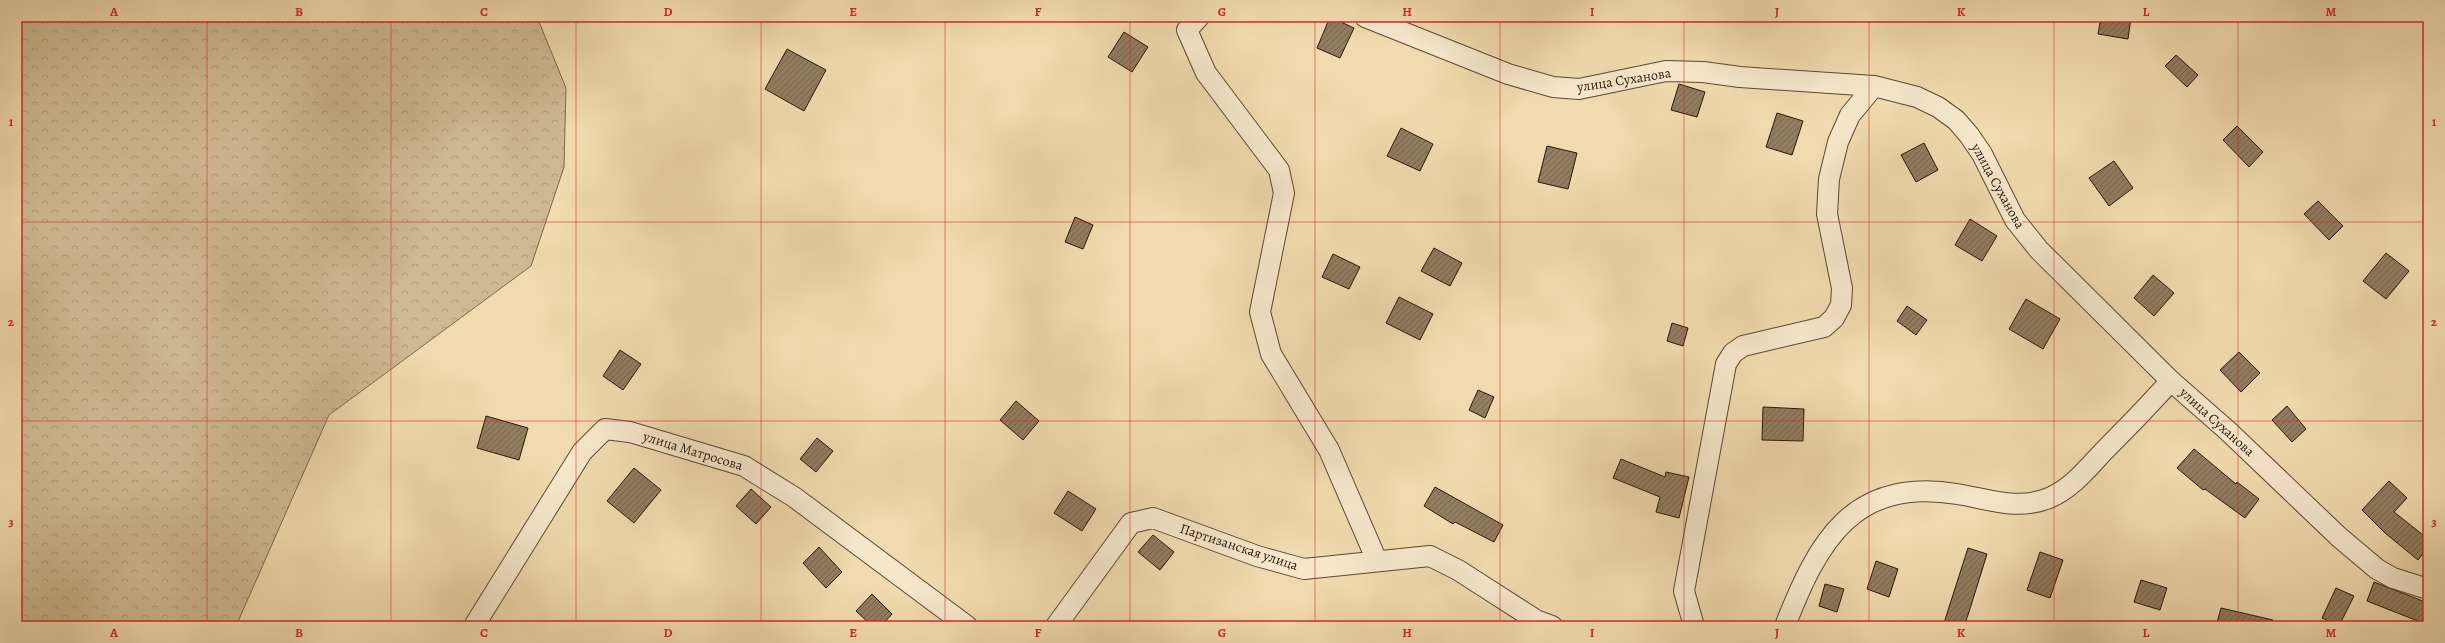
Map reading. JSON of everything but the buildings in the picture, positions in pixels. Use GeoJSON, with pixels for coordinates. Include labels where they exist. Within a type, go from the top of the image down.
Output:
{"type":"FeatureCollection","features":[{"type":"Feature","properties":{"kind":"street"},"geometry":{"type":"LineString","coordinates":[[1199,17],[1187,30],[1206,73],[1279,170],[1284,193],[1260,312],[1271,354],[1329,450],[1377,561]]}},
{"type":"Feature","properties":{"kind":"street","name":"улица Суханова"},"geometry":{"type":"LineString","coordinates":[[1365,17],[1508,74],[1553,86],[1579,89],[1666,71],[1704,72],[1740,77],[1874,86],[1917,97],[1938,107],[1956,120],[1982,154],[2025,235],[2172,381],[2228,430],[2338,537],[2377,569],[2393,578],[2428,589]]}},
{"type":"Feature","properties":{"kind":"street"},"geometry":{"type":"LineString","coordinates":[[1694,626],[1684,591],[1726,364],[1733,353],[1743,346],[1824,327],[1834,318],[1841,305],[1842,288],[1827,214],[1829,179],[1838,142],[1850,114],[1874,86]]}},
{"type":"Feature","properties":{"kind":"street"},"geometry":{"type":"LineString","coordinates":[[1785,626],[1815,558],[1835,532],[1856,511],[1880,498],[1903,492],[1932,491],[2009,505],[2028,503],[2049,498],[2063,491],[2081,475],[2172,381]]}},
{"type":"Feature","properties":{"kind":"street","name":"улица Матросова"},"geometry":{"type":"LineString","coordinates":[[474,626],[582,452],[604,430],[630,432],[744,466],[794,497],[967,626]]}},
{"type":"Feature","properties":{"kind":"street","name":"Партизанская улица"},"geometry":{"type":"LineString","coordinates":[[1056,626],[1131,522],[1153,518],[1257,556],[1304,569],[1430,556],[1458,570],[1536,620],[1552,626]]}},
{"type":"Feature","properties":{"kind":"green space"},"geometry":{"type":"Polygon","coordinates":[[[17,17],[537,17],[566,88],[564,167],[531,266],[329,415],[236,626],[17,626],[17,17]]]}}]}
